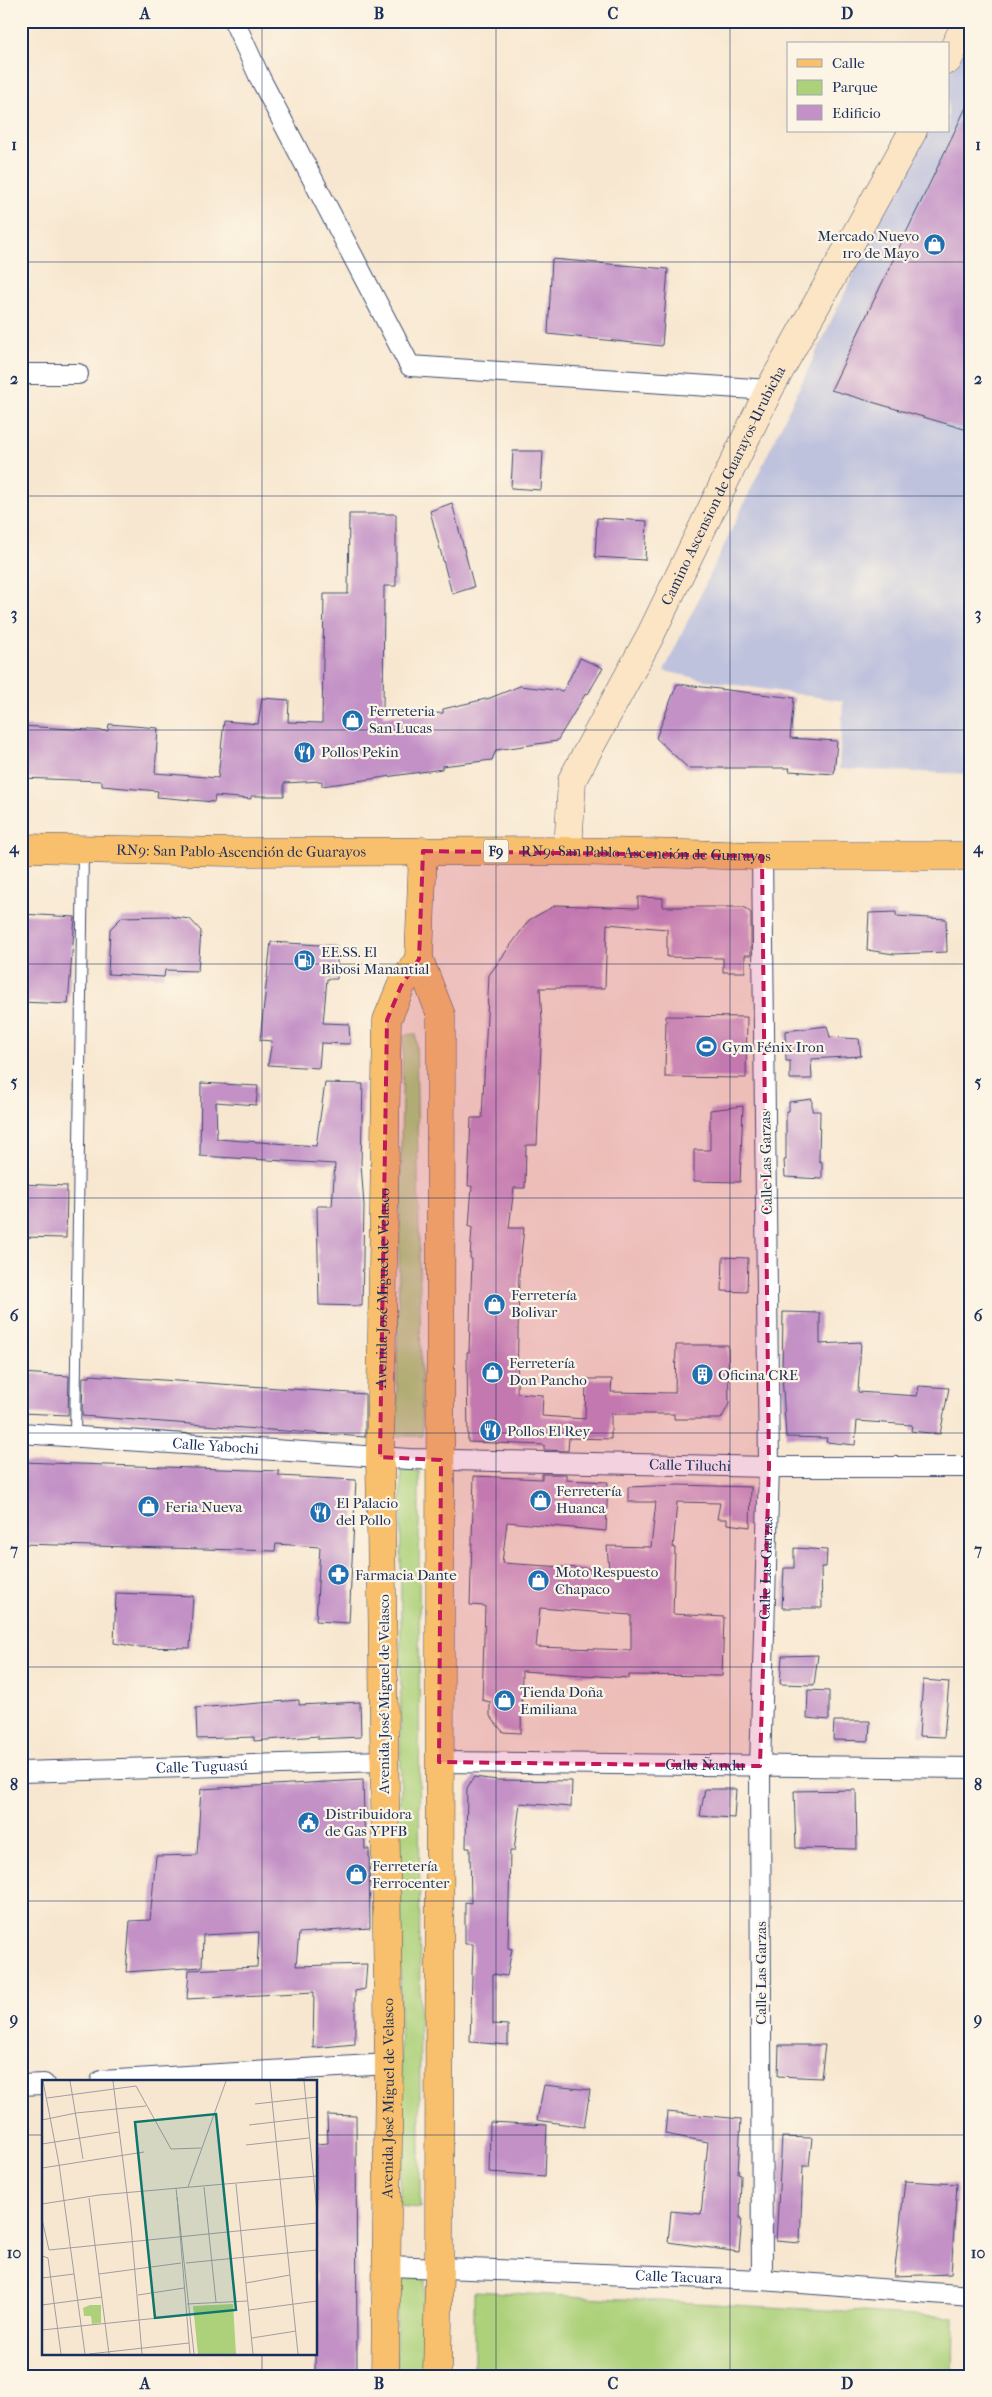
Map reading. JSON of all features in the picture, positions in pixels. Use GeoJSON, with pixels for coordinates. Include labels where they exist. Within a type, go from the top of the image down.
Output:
{"type":"FeatureCollection","features":[{"type":"Feature","properties":{"kind":"main road"},"geometry":{"type":"LineString","coordinates":[[950,56],[967,21]]}},
{"type":"Feature","properties":{"kind":"main road","name":"Camino Ascension de Guarayos-Urubicha"},"geometry":{"type":"LineString","coordinates":[[568,851],[572,780],[650,636],[705,527],[769,390],[912,132]]}},
{"type":"Feature","properties":{"kind":"main road","name":"RN9: San Pablo-Ascención de Guarayos"},"geometry":{"type":"LineString","coordinates":[[21,848],[229,852],[568,851],[762,856],[971,856]]}},
{"type":"Feature","properties":{"kind":"main road"},"geometry":{"type":"LineString","coordinates":[[423,851],[419,960],[441,1015],[439,2267],[437,2376]]}},
{"type":"Feature","properties":{"kind":"main road","name":"Avenida José Miguel de Velasco"},"geometry":{"type":"LineString","coordinates":[[385,2376],[388,2266],[389,2064],[383,1761],[384,1630],[380,1457],[387,1020],[401,986],[419,960]]}},
{"type":"Feature","properties":{"kind":"street"},"geometry":{"type":"LineString","coordinates":[[234,21],[260,78],[410,366],[769,390]]}},
{"type":"Feature","properties":{"kind":"street"},"geometry":{"type":"LineString","coordinates":[[21,374],[78,374]]}},
{"type":"Feature","properties":{"kind":"street","name":"Calle Las Garzas"},"geometry":{"type":"LineString","coordinates":[[762,856],[769,1467],[760,1766],[762,2280]]}},
{"type":"Feature","properties":{"kind":"street","name":"Calle Yabochi"},"geometry":{"type":"LineString","coordinates":[[21,1433],[409,1459]]}},
{"type":"Feature","properties":{"kind":"street","name":"Calle Tiluchi"},"geometry":{"type":"LineString","coordinates":[[409,1459],[769,1467],[971,1467]]}},
{"type":"Feature","properties":{"kind":"street","name":"Calle Tuguasú"},"geometry":{"type":"LineString","coordinates":[[21,1772],[383,1761]]}},
{"type":"Feature","properties":{"kind":"street","name":"Calle Ñandu"},"geometry":{"type":"LineString","coordinates":[[439,1762],[971,1768]]}},
{"type":"Feature","properties":{"kind":"street"},"geometry":{"type":"LineString","coordinates":[[118,2080],[389,2064]]}},
{"type":"Feature","properties":{"kind":"street"},"geometry":{"type":"LineString","coordinates":[[21,2085],[42,2084]]}},
{"type":"Feature","properties":{"kind":"street","name":"Calle Tacuara"},"geometry":{"type":"LineString","coordinates":[[388,2266],[762,2280],[971,2296]]}},
{"type":"Feature","properties":{"kind":"lane"},"geometry":{"type":"LineString","coordinates":[[75,1437],[83,849]]}},
{"type":"Feature","properties":{"kind":"highlighted area"},"geometry":{"type":"Polygon","coordinates":[[[423,851],[762,856],[769,1467],[760,1766],[439,1762],[441,1460],[380,1457],[387,1020],[401,986],[419,959],[423,851]]]}},
{"type":"Feature","properties":{"kind":"shaded area"},"geometry":{"type":"Polygon","coordinates":[[[971,30],[971,774],[839,769],[843,701],[710,681],[664,671],[922,132],[950,132],[950,73],[971,30]]]}},
{"type":"Feature","properties":{"kind":"green space"},"geometry":{"type":"Polygon","coordinates":[[[416,1034],[422,1436],[396,1436],[403,1035],[416,1034]]]}},
{"type":"Feature","properties":{"kind":"green space"},"geometry":{"type":"Polygon","coordinates":[[[401,1470],[419,1471],[420,2208],[400,2206],[401,1470]]]}},
{"type":"Feature","properties":{"kind":"green space"},"geometry":{"type":"Polygon","coordinates":[[[397,2273],[425,2277],[423,2376],[396,2376],[397,2273]]]}},
{"type":"Feature","properties":{"kind":"green space"},"geometry":{"type":"Polygon","coordinates":[[[474,2291],[954,2317],[953,2376],[474,2376],[474,2291]]]}},
{"type":"Feature","properties":{"kind":"building","name":"Mercado Nuevo 1ro de Mayo"},"geometry":{"type":"Polygon","coordinates":[[[971,97],[971,431],[831,390],[971,97]]]}},
{"type":"Feature","properties":{"kind":"building"},"geometry":{"type":"Polygon","coordinates":[[[552,259],[668,269],[662,346],[548,334],[552,259]]]}},
{"type":"Feature","properties":{"kind":"building"},"geometry":{"type":"Polygon","coordinates":[[[513,451],[543,451],[541,490],[511,488],[513,451]]]}},
{"type":"Feature","properties":{"kind":"building"},"geometry":{"type":"Polygon","coordinates":[[[452,503],[474,587],[452,594],[430,511],[452,503]]]}},
{"type":"Feature","properties":{"kind":"building"},"geometry":{"type":"Polygon","coordinates":[[[349,514],[396,514],[396,586],[384,586],[383,716],[443,713],[443,709],[490,698],[520,686],[563,691],[580,658],[603,668],[557,741],[496,750],[492,760],[442,766],[442,769],[322,786],[322,781],[284,783],[284,796],[251,796],[251,799],[215,796],[214,802],[157,797],[158,791],[102,786],[102,781],[21,778],[21,726],[108,731],[109,724],[158,728],[155,773],[218,778],[224,721],[258,724],[262,698],[289,700],[288,722],[322,723],[324,594],[348,594],[349,514]]]}},
{"type":"Feature","properties":{"kind":"building"},"geometry":{"type":"Polygon","coordinates":[[[597,518],[647,521],[645,560],[595,557],[597,518]]]}},
{"type":"Feature","properties":{"kind":"building"},"geometry":{"type":"Polygon","coordinates":[[[677,684],[794,698],[790,738],[837,741],[834,774],[789,771],[790,768],[688,768],[656,738],[677,684]]]}},
{"type":"Feature","properties":{"kind":"building"},"geometry":{"type":"Polygon","coordinates":[[[638,897],[663,898],[663,907],[744,907],[751,913],[751,955],[745,955],[745,972],[723,972],[723,958],[667,957],[667,929],[607,924],[605,988],[540,988],[542,1021],[537,1145],[526,1145],[525,1188],[514,1188],[509,1228],[524,1228],[519,1273],[517,1393],[543,1395],[542,1416],[585,1419],[586,1379],[612,1379],[611,1392],[675,1393],[676,1345],[728,1345],[729,1404],[721,1419],[674,1419],[674,1414],[611,1414],[611,1439],[569,1438],[568,1451],[544,1450],[544,1445],[468,1442],[467,1352],[469,1352],[472,1259],[470,1258],[472,1227],[469,1227],[472,1186],[468,1186],[471,1118],[482,1118],[489,975],[529,920],[556,905],[638,908],[638,897]]]}},
{"type":"Feature","properties":{"kind":"building"},"geometry":{"type":"Polygon","coordinates":[[[896,912],[896,916],[946,919],[947,952],[894,954],[867,950],[869,913],[896,912]]]}},
{"type":"Feature","properties":{"kind":"building"},"geometry":{"type":"Polygon","coordinates":[[[21,914],[75,917],[68,1004],[21,1002],[21,914]]]}},
{"type":"Feature","properties":{"kind":"building"},"geometry":{"type":"Polygon","coordinates":[[[166,916],[190,919],[201,931],[198,971],[165,970],[164,977],[108,974],[110,929],[122,917],[166,916]]]}},
{"type":"Feature","properties":{"kind":"building"},"geometry":{"type":"Polygon","coordinates":[[[271,942],[337,946],[337,979],[327,979],[323,1023],[349,1024],[350,1044],[321,1043],[319,1068],[268,1065],[272,1041],[260,1040],[271,942]]]}},
{"type":"Feature","properties":{"kind":"building","name":"Gym Fénix Iron"},"geometry":{"type":"Polygon","coordinates":[[[666,1016],[747,1017],[746,1078],[665,1077],[666,1016]]]}},
{"type":"Feature","properties":{"kind":"building"},"geometry":{"type":"Polygon","coordinates":[[[827,1026],[830,1037],[859,1039],[861,1056],[811,1059],[812,1079],[790,1079],[790,1061],[786,1061],[785,1031],[827,1026]]]}},
{"type":"Feature","properties":{"kind":"building"},"geometry":{"type":"Polygon","coordinates":[[[201,1083],[258,1086],[256,1105],[216,1102],[217,1139],[316,1146],[325,1083],[363,1084],[361,1163],[364,1206],[362,1306],[319,1305],[317,1206],[332,1206],[335,1164],[200,1156],[201,1083]]]}},
{"type":"Feature","properties":{"kind":"building"},"geometry":{"type":"Polygon","coordinates":[[[812,1099],[812,1111],[820,1111],[819,1161],[822,1162],[822,1179],[785,1177],[786,1111],[789,1111],[789,1102],[812,1099]]]}},
{"type":"Feature","properties":{"kind":"building"},"geometry":{"type":"Polygon","coordinates":[[[743,1106],[740,1182],[694,1181],[694,1150],[710,1150],[710,1110],[743,1106]]]}},
{"type":"Feature","properties":{"kind":"building"},"geometry":{"type":"Polygon","coordinates":[[[21,1184],[67,1186],[66,1238],[21,1237],[21,1184]]]}},
{"type":"Feature","properties":{"kind":"building"},"geometry":{"type":"Polygon","coordinates":[[[723,1257],[748,1258],[747,1292],[722,1291],[723,1257]]]}},
{"type":"Feature","properties":{"kind":"building"},"geometry":{"type":"Polygon","coordinates":[[[783,1312],[820,1313],[820,1344],[861,1342],[858,1392],[917,1396],[919,1386],[949,1388],[940,1434],[911,1431],[912,1425],[857,1421],[855,1445],[826,1442],[827,1438],[786,1437],[782,1374],[783,1312]]]}},
{"type":"Feature","properties":{"kind":"building"},"geometry":{"type":"Polygon","coordinates":[[[21,1373],[69,1376],[68,1415],[21,1413],[21,1373]]]}},
{"type":"Feature","properties":{"kind":"building"},"geometry":{"type":"Polygon","coordinates":[[[90,1375],[365,1394],[365,1437],[82,1416],[83,1377],[90,1377],[90,1375]]]}},
{"type":"Feature","properties":{"kind":"building","name":"Feria Nueva"},"geometry":{"type":"Polygon","coordinates":[[[21,1462],[279,1471],[279,1476],[356,1480],[349,1623],[316,1621],[320,1547],[276,1544],[275,1551],[21,1544],[21,1462]]]}},
{"type":"Feature","properties":{"kind":"building"},"geometry":{"type":"Polygon","coordinates":[[[542,1474],[566,1474],[566,1480],[608,1482],[606,1531],[507,1522],[502,1563],[609,1570],[607,1546],[651,1547],[656,1502],[628,1502],[628,1487],[679,1485],[751,1487],[750,1527],[727,1524],[727,1519],[717,1519],[720,1503],[677,1502],[673,1548],[675,1548],[673,1614],[724,1617],[722,1676],[629,1675],[629,1678],[522,1671],[521,1733],[503,1732],[490,1716],[490,1702],[482,1700],[485,1606],[470,1605],[474,1476],[542,1479],[542,1474]],[[540,1608],[536,1647],[631,1650],[631,1615],[540,1608]]]}},
{"type":"Feature","properties":{"kind":"building"},"geometry":{"type":"Polygon","coordinates":[[[794,1548],[827,1550],[826,1567],[821,1567],[822,1608],[782,1608],[784,1568],[794,1568],[794,1548]]]}},
{"type":"Feature","properties":{"kind":"building"},"geometry":{"type":"Polygon","coordinates":[[[116,1593],[193,1596],[190,1648],[138,1647],[114,1643],[116,1593]]]}},
{"type":"Feature","properties":{"kind":"building"},"geometry":{"type":"Polygon","coordinates":[[[818,1655],[814,1685],[780,1684],[782,1656],[818,1655]]]}},
{"type":"Feature","properties":{"kind":"building"},"geometry":{"type":"Polygon","coordinates":[[[923,1680],[949,1682],[944,1737],[919,1736],[923,1680]]]}},
{"type":"Feature","properties":{"kind":"building"},"geometry":{"type":"Polygon","coordinates":[[[808,1690],[829,1691],[829,1720],[807,1718],[808,1690]]]}},
{"type":"Feature","properties":{"kind":"building"},"geometry":{"type":"Polygon","coordinates":[[[299,1700],[299,1705],[360,1702],[361,1737],[318,1739],[318,1736],[254,1741],[254,1737],[197,1739],[196,1708],[299,1700]]]}},
{"type":"Feature","properties":{"kind":"building"},"geometry":{"type":"Polygon","coordinates":[[[834,1721],[870,1721],[869,1741],[833,1740],[834,1721]]]}},
{"type":"Feature","properties":{"kind":"building"},"geometry":{"type":"Polygon","coordinates":[[[474,1777],[497,1780],[572,1781],[571,1807],[520,1803],[514,1851],[510,1851],[508,1948],[512,1949],[507,1976],[493,1974],[493,2024],[508,2025],[508,2045],[470,2042],[473,1944],[465,1944],[465,1902],[471,1903],[470,1848],[466,1848],[467,1788],[474,1777]]]}},
{"type":"Feature","properties":{"kind":"building"},"geometry":{"type":"Polygon","coordinates":[[[363,1780],[365,1849],[369,1849],[370,1928],[299,1933],[296,1966],[367,1964],[365,1989],[355,1991],[355,2044],[313,2048],[314,1992],[187,1999],[189,1970],[257,1967],[259,1932],[203,1935],[202,1967],[126,1972],[130,1921],[150,1920],[156,1856],[197,1855],[201,1789],[363,1780]]]}},
{"type":"Feature","properties":{"kind":"building"},"geometry":{"type":"Polygon","coordinates":[[[705,1789],[736,1789],[734,1818],[700,1816],[705,1789]]]}},
{"type":"Feature","properties":{"kind":"building"},"geometry":{"type":"Polygon","coordinates":[[[856,1790],[857,1849],[796,1848],[794,1791],[856,1790]]]}},
{"type":"Feature","properties":{"kind":"building"},"geometry":{"type":"Polygon","coordinates":[[[779,2045],[825,2045],[821,2078],[778,2076],[779,2045]]]}},
{"type":"Feature","properties":{"kind":"building"},"geometry":{"type":"Polygon","coordinates":[[[544,2085],[590,2090],[584,2127],[537,2120],[544,2085]]]}},
{"type":"Feature","properties":{"kind":"building"},"geometry":{"type":"Polygon","coordinates":[[[667,2112],[741,2119],[738,2173],[741,2174],[740,2218],[742,2218],[739,2252],[668,2242],[671,2211],[701,2214],[708,2142],[665,2134],[667,2112]]]}},
{"type":"Feature","properties":{"kind":"building"},"geometry":{"type":"Polygon","coordinates":[[[327,2115],[356,2116],[357,2376],[315,2376],[315,2354],[318,2354],[318,2144],[328,2143],[327,2115]]]}},
{"type":"Feature","properties":{"kind":"building"},"geometry":{"type":"Polygon","coordinates":[[[490,2122],[547,2125],[545,2176],[489,2172],[490,2122]]]}},
{"type":"Feature","properties":{"kind":"building"},"geometry":{"type":"Polygon","coordinates":[[[782,2137],[812,2138],[809,2166],[803,2166],[800,2243],[776,2241],[782,2137]]]}},
{"type":"Feature","properties":{"kind":"building"},"geometry":{"type":"Polygon","coordinates":[[[905,2181],[957,2184],[951,2274],[894,2276],[905,2181]]]}},
{"type":"Feature","properties":{"kind":"place","name":"Mercado Nuevo 1ro de Mayo"},"geometry":{"type":"Point","coordinates":[935,245]}},
{"type":"Feature","properties":{"kind":"place","name":"Ferreteria San Lucas"},"geometry":{"type":"Point","coordinates":[353,720]}},
{"type":"Feature","properties":{"kind":"place","name":"Pollos Pekin"},"geometry":{"type":"Point","coordinates":[305,752]}},
{"type":"Feature","properties":{"kind":"place","name":"EE.SS. El Bibosi Manantial"},"geometry":{"type":"Point","coordinates":[305,961]}},
{"type":"Feature","properties":{"kind":"place","name":"Gym Fénix Iron"},"geometry":{"type":"Point","coordinates":[706,1047]}},
{"type":"Feature","properties":{"kind":"place","name":"Ferretería Bolivar"},"geometry":{"type":"Point","coordinates":[495,1304]}},
{"type":"Feature","properties":{"kind":"place","name":"Ferretería Don Pancho"},"geometry":{"type":"Point","coordinates":[493,1372]}},
{"type":"Feature","properties":{"kind":"place","name":"Oficina CRE"},"geometry":{"type":"Point","coordinates":[702,1375]}},
{"type":"Feature","properties":{"kind":"place","name":"Pollos El Rey"},"geometry":{"type":"Point","coordinates":[491,1431]}},
{"type":"Feature","properties":{"kind":"place","name":"Ferretería Huanca"},"geometry":{"type":"Point","coordinates":[540,1500]}},
{"type":"Feature","properties":{"kind":"place","name":"Feria Nueva"},"geometry":{"type":"Point","coordinates":[149,1507]}},
{"type":"Feature","properties":{"kind":"place","name":"El Palacio del Pollo"},"geometry":{"type":"Point","coordinates":[320,1512]}},
{"type":"Feature","properties":{"kind":"place","name":"Farmacia Dante"},"geometry":{"type":"Point","coordinates":[339,1575]}},
{"type":"Feature","properties":{"kind":"place","name":"Moto Respuesto Chapaco"},"geometry":{"type":"Point","coordinates":[539,1581]}},
{"type":"Feature","properties":{"kind":"place","name":"Tienda Doña Emiliana"},"geometry":{"type":"Point","coordinates":[504,1701]}},
{"type":"Feature","properties":{"kind":"place","name":"Distribuidora de Gas YPFB"},"geometry":{"type":"Point","coordinates":[309,1823]}},
{"type":"Feature","properties":{"kind":"place","name":"Ferretería Ferrocenter"},"geometry":{"type":"Point","coordinates":[356,1875]}}]}
